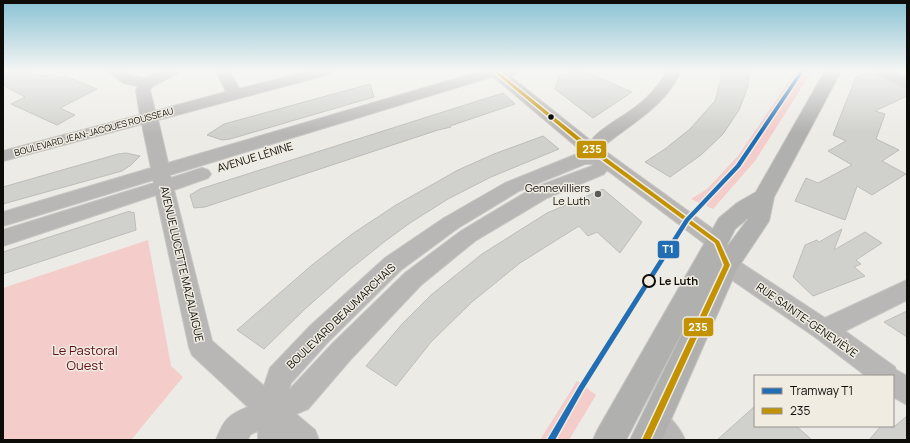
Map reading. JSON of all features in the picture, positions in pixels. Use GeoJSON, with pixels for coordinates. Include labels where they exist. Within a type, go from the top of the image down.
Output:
{"type":"FeatureCollection","features":[{"type":"Feature","properties":{"kind":"main road"},"geometry":{"type":"LineString","coordinates":[[609,440],[722,253],[758,221],[764,196],[822,92]]}},
{"type":"Feature","properties":{"kind":"main road"},"geometry":{"type":"LineString","coordinates":[[657,434],[722,253]]}},
{"type":"Feature","properties":{"kind":"street","name":"AVENUE LUCETTE MAZALAIGUE"},"geometry":{"type":"LineString","coordinates":[[143,92],[162,180],[202,347],[305,440]]}},
{"type":"Feature","properties":{"kind":"street","name":"BOULEVARD JEAN-JACQUES ROUSSEAU"},"geometry":{"type":"LineString","coordinates":[[3,156],[247,92]]}},
{"type":"Feature","properties":{"kind":"street","name":"AVENUE LÉNINE"},"geometry":{"type":"LineString","coordinates":[[3,238],[162,180],[433,92]]}},
{"type":"Feature","properties":{"kind":"street","name":"RUE SAINTE-GENEVIÈVE"},"geometry":{"type":"LineString","coordinates":[[530,92],[605,152],[645,190],[661,200],[722,253],[885,375]]}},
{"type":"Feature","properties":{"kind":"street"},"geometry":{"type":"LineString","coordinates":[[230,440],[241,424],[271,410],[298,400],[342,351],[413,279],[468,236],[540,194],[598,170],[605,152],[609,133],[628,121],[661,92]]}},
{"type":"Feature","properties":{"kind":"street","name":"BOULEVARD BEAUMARCHAIS"},"geometry":{"type":"LineString","coordinates":[[272,440],[271,410],[279,377],[319,334],[393,264],[451,223],[512,188],[583,158],[605,152]]}},
{"type":"Feature","properties":{"kind":"street","name":"AVENUE LÉNINE"},"geometry":{"type":"LineString","coordinates":[[3,220],[162,180]]}},
{"type":"Feature","properties":{"kind":"street"},"geometry":{"type":"LineString","coordinates":[[824,330],[907,289]]}},
{"type":"Feature","properties":{"kind":"street"},"geometry":{"type":"LineString","coordinates":[[894,382],[907,392]]}},
{"type":"Feature","properties":{"kind":"green space"},"geometry":{"type":"Polygon","coordinates":[[[782,92],[799,92],[755,161],[713,209],[691,199],[707,189],[738,156],[782,92]]]}},
{"type":"Feature","properties":{"kind":"green space","name":"Le Pastoral Ouest"},"geometry":{"type":"Polygon","coordinates":[[[148,240],[171,366],[183,377],[131,440],[3,440],[3,288],[148,240]]]}},
{"type":"Feature","properties":{"kind":"green space"},"geometry":{"type":"Polygon","coordinates":[[[577,381],[596,395],[569,440],[540,440],[577,381]]]}},
{"type":"Feature","properties":{"kind":"building"},"geometry":{"type":"Polygon","coordinates":[[[15,92],[92,92],[60,108],[75,115],[57,125],[11,104],[25,97],[15,92]]]}},
{"type":"Feature","properties":{"kind":"building"},"geometry":{"type":"Polygon","coordinates":[[[342,92],[372,92],[374,97],[230,139],[222,140],[207,135],[224,124],[342,92]]]}},
{"type":"Feature","properties":{"kind":"building"},"geometry":{"type":"Polygon","coordinates":[[[559,92],[632,92],[593,118],[559,92]]]}},
{"type":"Feature","properties":{"kind":"building"},"geometry":{"type":"Polygon","coordinates":[[[717,92],[746,92],[739,110],[723,134],[701,155],[670,177],[645,162],[665,149],[690,129],[715,101],[717,92]]]}},
{"type":"Feature","properties":{"kind":"building"},"geometry":{"type":"Polygon","coordinates":[[[850,92],[907,92],[907,96],[875,111],[885,114],[876,139],[899,150],[882,161],[906,174],[872,195],[857,186],[845,220],[795,201],[806,178],[818,183],[852,165],[828,151],[846,141],[833,135],[850,92]]]}},
{"type":"Feature","properties":{"kind":"building"},"geometry":{"type":"Polygon","coordinates":[[[503,93],[515,104],[450,126],[451,127],[205,207],[194,208],[190,195],[200,189],[503,93]]]}},
{"type":"Feature","properties":{"kind":"building"},"geometry":{"type":"Polygon","coordinates":[[[543,136],[559,149],[491,177],[448,199],[410,223],[348,271],[305,309],[264,349],[237,330],[312,265],[352,234],[396,205],[458,170],[494,154],[543,136]]]}},
{"type":"Feature","properties":{"kind":"building"},"geometry":{"type":"Polygon","coordinates":[[[126,153],[140,156],[122,171],[3,204],[3,187],[126,153]]]}},
{"type":"Feature","properties":{"kind":"building"},"geometry":{"type":"Polygon","coordinates":[[[603,189],[642,222],[620,253],[597,232],[588,236],[579,226],[520,263],[472,302],[431,342],[396,386],[366,366],[403,323],[431,295],[482,254],[547,213],[603,189]]]}},
{"type":"Feature","properties":{"kind":"building"},"geometry":{"type":"Polygon","coordinates":[[[130,211],[131,213],[134,212],[136,230],[3,274],[3,252],[130,211]]]}},
{"type":"Feature","properties":{"kind":"building"},"geometry":{"type":"Polygon","coordinates":[[[842,229],[834,250],[865,232],[882,243],[856,260],[861,264],[854,267],[865,276],[813,296],[793,277],[805,245],[817,240],[819,242],[842,229]]]}},
{"type":"Feature","properties":{"kind":"building"},"geometry":{"type":"Polygon","coordinates":[[[907,311],[907,337],[884,322],[907,311]]]}},
{"type":"Feature","properties":{"kind":"building"},"geometry":{"type":"Polygon","coordinates":[[[754,407],[754,427],[797,427],[812,440],[717,440],[754,407]]]}},
{"type":"Feature","properties":{"kind":"building"},"geometry":{"type":"Polygon","coordinates":[[[907,416],[907,440],[869,440],[880,427],[895,426],[907,416]]]}},
{"type":"Feature","properties":{"kind":"tram line","name":"T1"},"geometry":{"type":"LineString","coordinates":[[551,440],[581,388],[687,220],[738,166],[788,92]]}},
{"type":"Feature","properties":{"kind":"transit line","name":"235"},"geometry":{"type":"LineString","coordinates":[[520,92],[588,147],[717,242],[727,265],[646,440]]}},
{"type":"Feature","properties":{"kind":"place","name":"Gennevilliers Le Luth"},"geometry":{"type":"Point","coordinates":[598,194]}},
{"type":"Feature","properties":{"kind":"place","name":"Le Luth"},"geometry":{"type":"Point","coordinates":[649,281]}}]}
